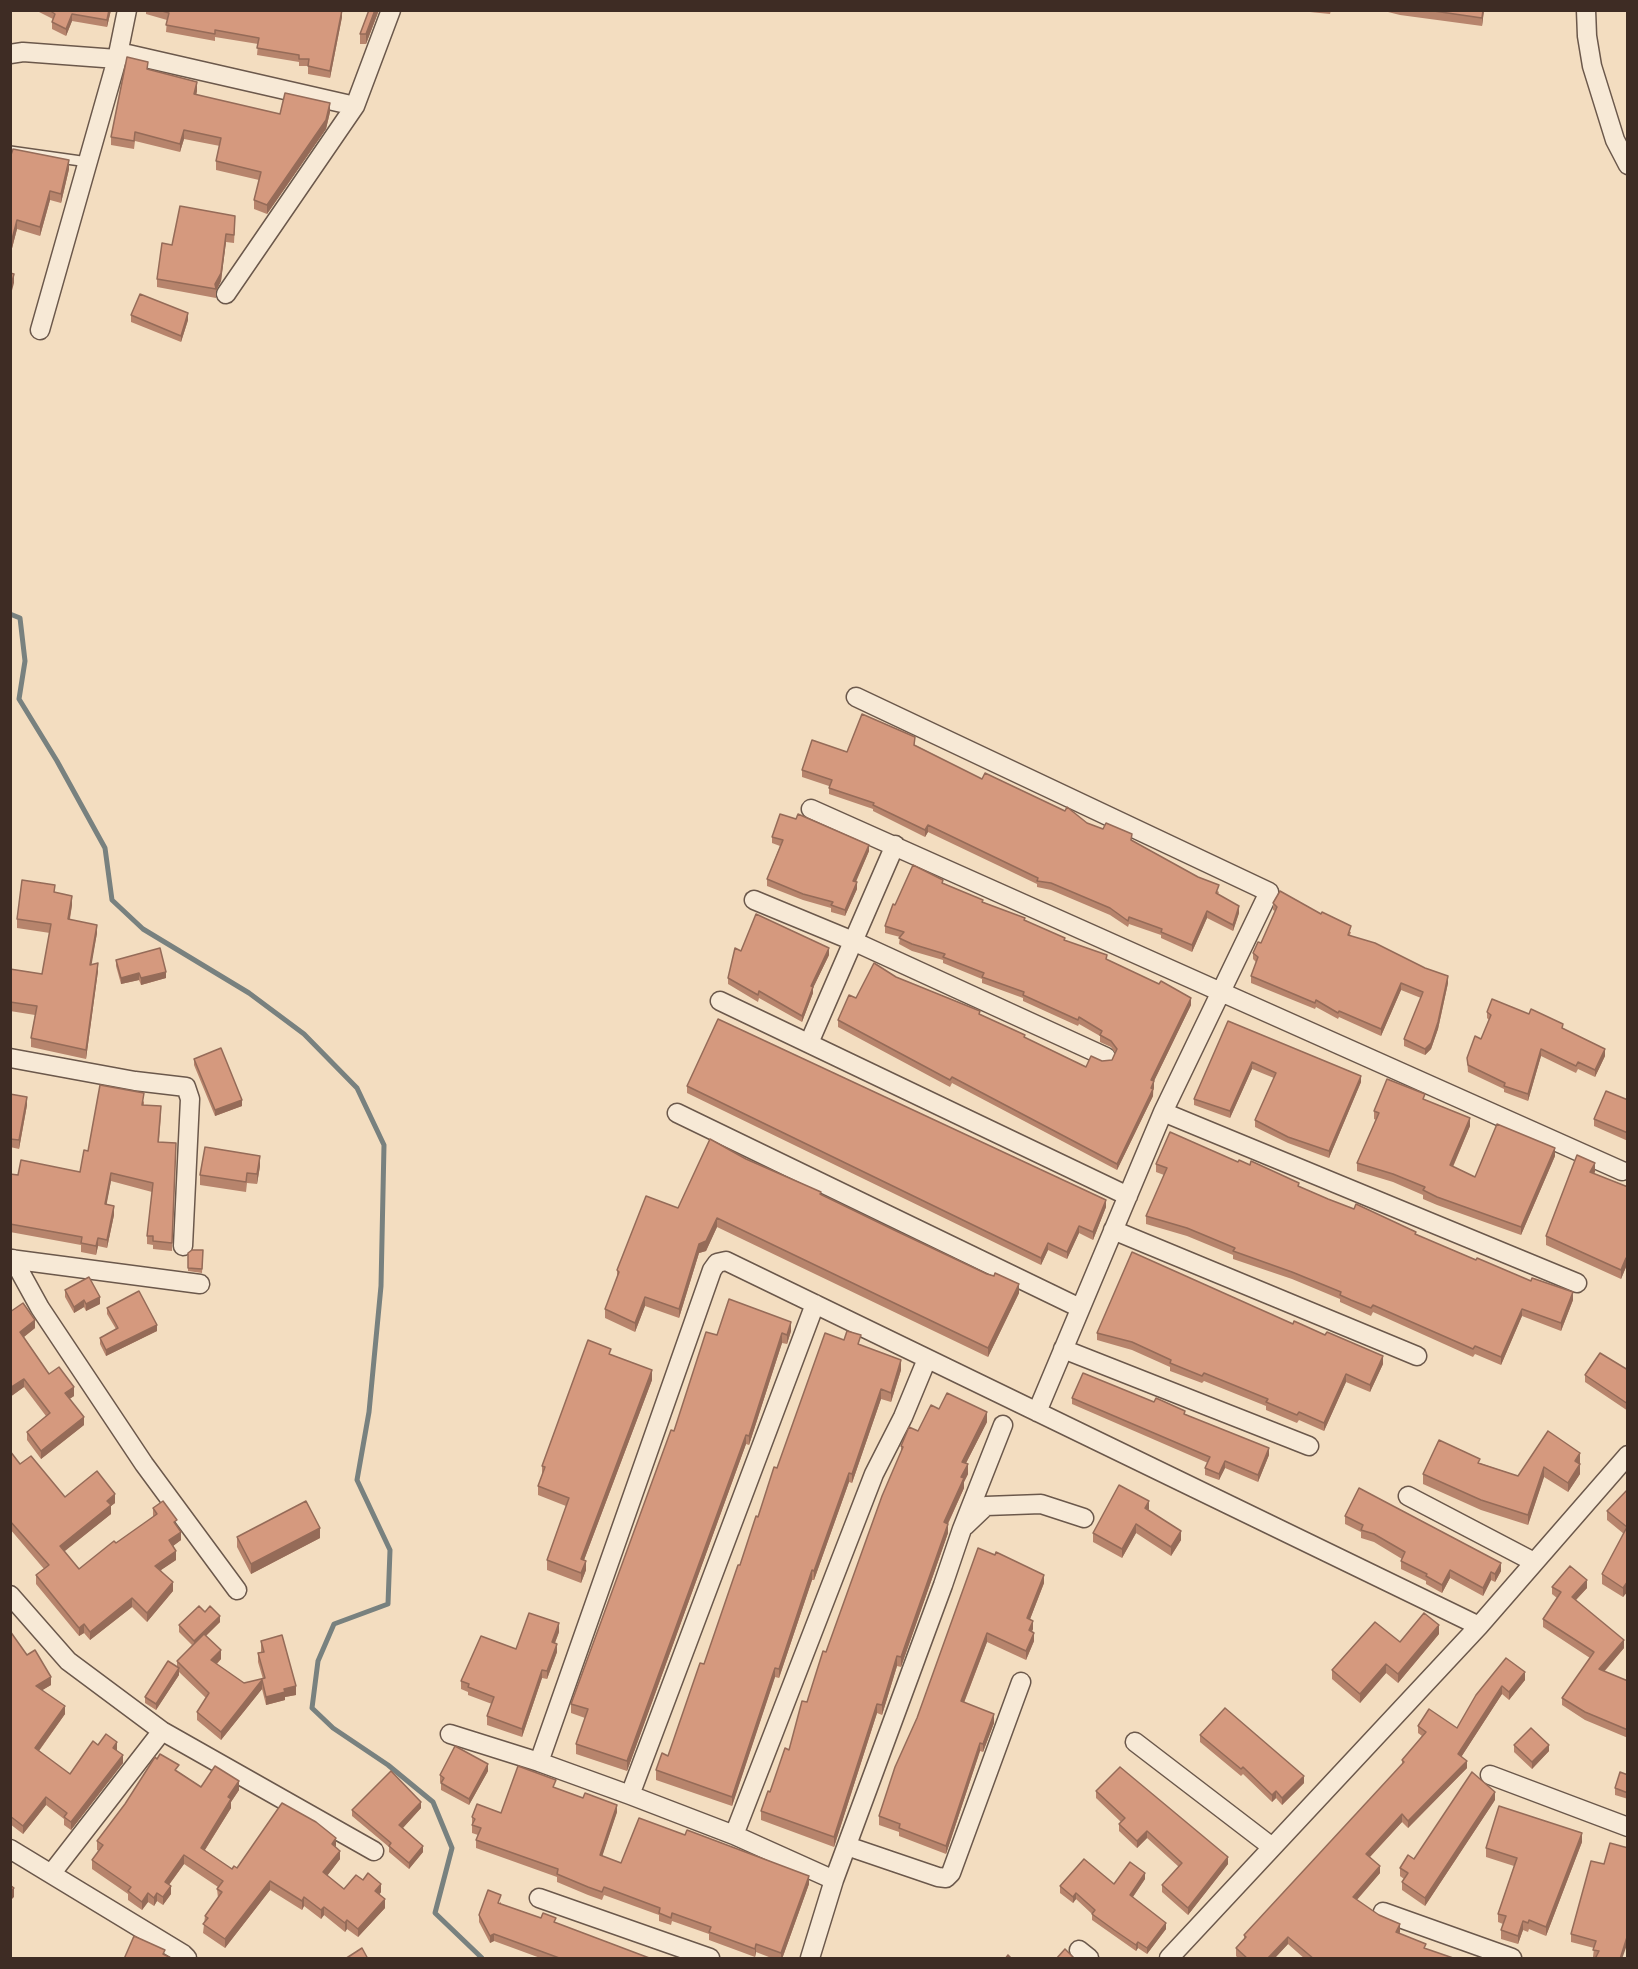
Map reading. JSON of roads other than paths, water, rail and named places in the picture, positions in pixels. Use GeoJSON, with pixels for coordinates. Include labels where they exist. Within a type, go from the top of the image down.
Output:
{"type":"FeatureCollection","features":[{"type":"Feature","properties":{"kind":"street"},"geometry":{"type":"LineString","coordinates":[[40,330],[118,56],[127,10]]}},
{"type":"Feature","properties":{"kind":"street"},"geometry":{"type":"LineString","coordinates":[[226,294],[355,106],[391,10]]}},
{"type":"Feature","properties":{"kind":"street"},"geometry":{"type":"LineString","coordinates":[[1587,10],[1587,36],[1592,66],[1615,140],[1628,165]]}},
{"type":"Feature","properties":{"kind":"street"},"geometry":{"type":"LineString","coordinates":[[10,54],[23,52],[118,56],[355,106]]}},
{"type":"Feature","properties":{"kind":"street"},"geometry":{"type":"LineString","coordinates":[[856,697],[1269,892],[1162,1112],[1036,1412]]}},
{"type":"Feature","properties":{"kind":"street"},"geometry":{"type":"LineString","coordinates":[[811,809],[1622,1171]]}},
{"type":"Feature","properties":{"kind":"street"},"geometry":{"type":"LineString","coordinates":[[809,1043],[894,845]]}},
{"type":"Feature","properties":{"kind":"street"},"geometry":{"type":"LineString","coordinates":[[754,900],[853,941],[1106,1057]]}},
{"type":"Feature","properties":{"kind":"street"},"geometry":{"type":"LineString","coordinates":[[720,1001],[1128,1196]]}},
{"type":"Feature","properties":{"kind":"street"},"geometry":{"type":"LineString","coordinates":[[10,1058],[135,1081],[186,1087],[190,1099],[183,1246]]}},
{"type":"Feature","properties":{"kind":"street"},"geometry":{"type":"LineString","coordinates":[[1162,1112],[1577,1283]]}},
{"type":"Feature","properties":{"kind":"street"},"geometry":{"type":"LineString","coordinates":[[677,1113],[1080,1308]]}},
{"type":"Feature","properties":{"kind":"street"},"geometry":{"type":"LineString","coordinates":[[1113,1230],[1417,1356]]}},
{"type":"Feature","properties":{"kind":"street"},"geometry":{"type":"LineString","coordinates":[[12,1259],[200,1284]]}},
{"type":"Feature","properties":{"kind":"street"},"geometry":{"type":"LineString","coordinates":[[12,1259],[40,1308],[144,1464],[237,1590]]}},
{"type":"Feature","properties":{"kind":"street"},"geometry":{"type":"LineString","coordinates":[[539,1762],[712,1270],[717,1263],[726,1261],[1479,1626]]}},
{"type":"Feature","properties":{"kind":"street"},"geometry":{"type":"LineString","coordinates":[[630,1796],[815,1304]]}},
{"type":"Feature","properties":{"kind":"street"},"geometry":{"type":"LineString","coordinates":[[1063,1349],[1310,1446]]}},
{"type":"Feature","properties":{"kind":"street"},"geometry":{"type":"LineString","coordinates":[[734,1835],[874,1474],[927,1359]]}},
{"type":"Feature","properties":{"kind":"street"},"geometry":{"type":"LineString","coordinates":[[810,1959],[834,1880],[944,1585],[962,1529],[1003,1425]]}},
{"type":"Feature","properties":{"kind":"street"},"geometry":{"type":"LineString","coordinates":[[1169,1959],[1479,1626],[1628,1455]]}},
{"type":"Feature","properties":{"kind":"street"},"geometry":{"type":"LineString","coordinates":[[1408,1496],[1534,1562]]}},
{"type":"Feature","properties":{"kind":"street"},"geometry":{"type":"LineString","coordinates":[[962,1529],[986,1506],[1041,1504],[1084,1518]]}},
{"type":"Feature","properties":{"kind":"street"},"geometry":{"type":"LineString","coordinates":[[10,1595],[68,1661],[162,1731],[374,1851]]}},
{"type":"Feature","properties":{"kind":"street"},"geometry":{"type":"LineString","coordinates":[[847,1846],[938,1878],[946,1878],[951,1873],[1021,1682]]}},
{"type":"Feature","properties":{"kind":"street"},"geometry":{"type":"LineString","coordinates":[[51,1874],[162,1731]]}},
{"type":"Feature","properties":{"kind":"street"},"geometry":{"type":"LineString","coordinates":[[450,1734],[539,1762],[734,1835],[834,1880]]}},
{"type":"Feature","properties":{"kind":"street"},"geometry":{"type":"LineString","coordinates":[[1135,1742],[1272,1847]]}},
{"type":"Feature","properties":{"kind":"street"},"geometry":{"type":"LineString","coordinates":[[1490,1775],[1628,1827]]}},
{"type":"Feature","properties":{"kind":"street"},"geometry":{"type":"LineString","coordinates":[[10,1849],[183,1954],[187,1959]]}},
{"type":"Feature","properties":{"kind":"street"},"geometry":{"type":"LineString","coordinates":[[539,1898],[710,1959]]}},
{"type":"Feature","properties":{"kind":"street"},"geometry":{"type":"LineString","coordinates":[[1383,1912],[1512,1959]]}},
{"type":"Feature","properties":{"kind":"lane"},"geometry":{"type":"LineString","coordinates":[[10,151],[88,162]]}},
{"type":"Feature","properties":{"kind":"waterway"},"geometry":{"type":"LineString","coordinates":[[10,614],[20,618],[25,661],[19,699],[57,761],[105,848],[112,900],[143,929],[249,993],[304,1034],[357,1088],[384,1145],[381,1286],[369,1412],[357,1480],[390,1550],[388,1604],[334,1624],[318,1661],[312,1708],[333,1728],[388,1765],[433,1802],[452,1848],[435,1913],[482,1958]]}}]}
